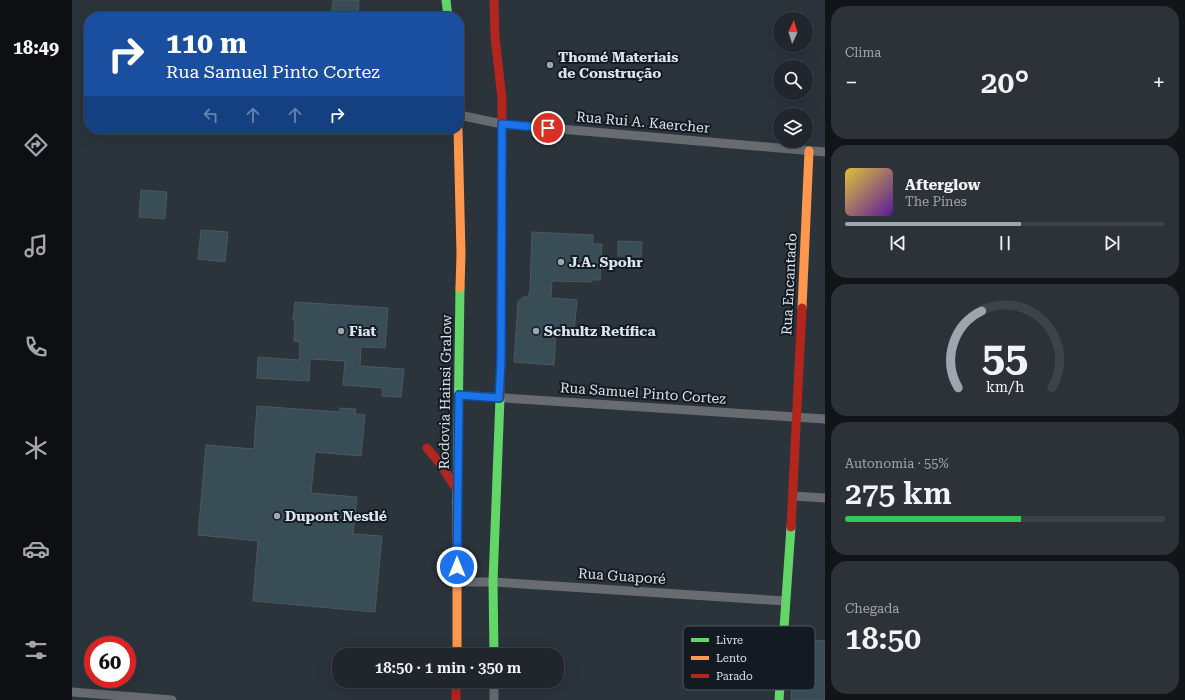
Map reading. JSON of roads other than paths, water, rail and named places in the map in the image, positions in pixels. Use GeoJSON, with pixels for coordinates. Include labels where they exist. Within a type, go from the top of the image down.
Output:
{"type":"FeatureCollection","features":[{"type":"Feature","properties":{"kind":"street"},"geometry":{"type":"LineString","coordinates":[[446,0],[447,12]]}},
{"type":"Feature","properties":{"kind":"street"},"geometry":{"type":"LineString","coordinates":[[494,0],[494,37],[502,99],[502,124],[501,361],[493,582],[494,648]]}},
{"type":"Feature","properties":{"kind":"street","name":"Rua Rui A. Kaercher"},"geometry":{"type":"LineString","coordinates":[[464,116],[502,124],[825,152]]}},
{"type":"Feature","properties":{"kind":"street","name":"Rodovia Hainsi Gralow"},"geometry":{"type":"LineString","coordinates":[[457,648],[457,490],[461,230],[458,134]]}},
{"type":"Feature","properties":{"kind":"street","name":"Rua Encantado"},"geometry":{"type":"LineString","coordinates":[[783,626],[793,496],[809,151]]}},
{"type":"Feature","properties":{"kind":"street","name":"Rua Samuel Pinto Cortez"},"geometry":{"type":"LineString","coordinates":[[459,395],[825,419]]}},
{"type":"Feature","properties":{"kind":"street"},"geometry":{"type":"LineString","coordinates":[[427,448],[441,465],[457,490]]}},
{"type":"Feature","properties":{"kind":"street"},"geometry":{"type":"LineString","coordinates":[[793,496],[825,498]]}},
{"type":"Feature","properties":{"kind":"street","name":"Rua Guaporé"},"geometry":{"type":"LineString","coordinates":[[457,582],[493,582],[785,600]]}},
{"type":"Feature","properties":{"kind":"street"},"geometry":{"type":"LineString","coordinates":[[456,688],[456,700]]}},
{"type":"Feature","properties":{"kind":"street"},"geometry":{"type":"LineString","coordinates":[[494,688],[494,700]]}},
{"type":"Feature","properties":{"kind":"street","name":"Rua Encantado"},"geometry":{"type":"LineString","coordinates":[[779,700],[780,690]]}},
{"type":"Feature","properties":{"kind":"street"},"geometry":{"type":"LineString","coordinates":[[72,692],[172,700]]}},
{"type":"Feature","properties":{"kind":"place","name":"Thomé Materiais de Construção"},"geometry":{"type":"Point","coordinates":[550,65]}},
{"type":"Feature","properties":{"kind":"place","name":"J.A. Spohr"},"geometry":{"type":"Point","coordinates":[561,262]}},
{"type":"Feature","properties":{"kind":"place","name":"Fiat"},"geometry":{"type":"Point","coordinates":[341,331]}},
{"type":"Feature","properties":{"kind":"place","name":"Schultz Retífica"},"geometry":{"type":"Point","coordinates":[536,331]}},
{"type":"Feature","properties":{"kind":"place","name":"Dupont Nestlé"},"geometry":{"type":"Point","coordinates":[277,516]}}]}
